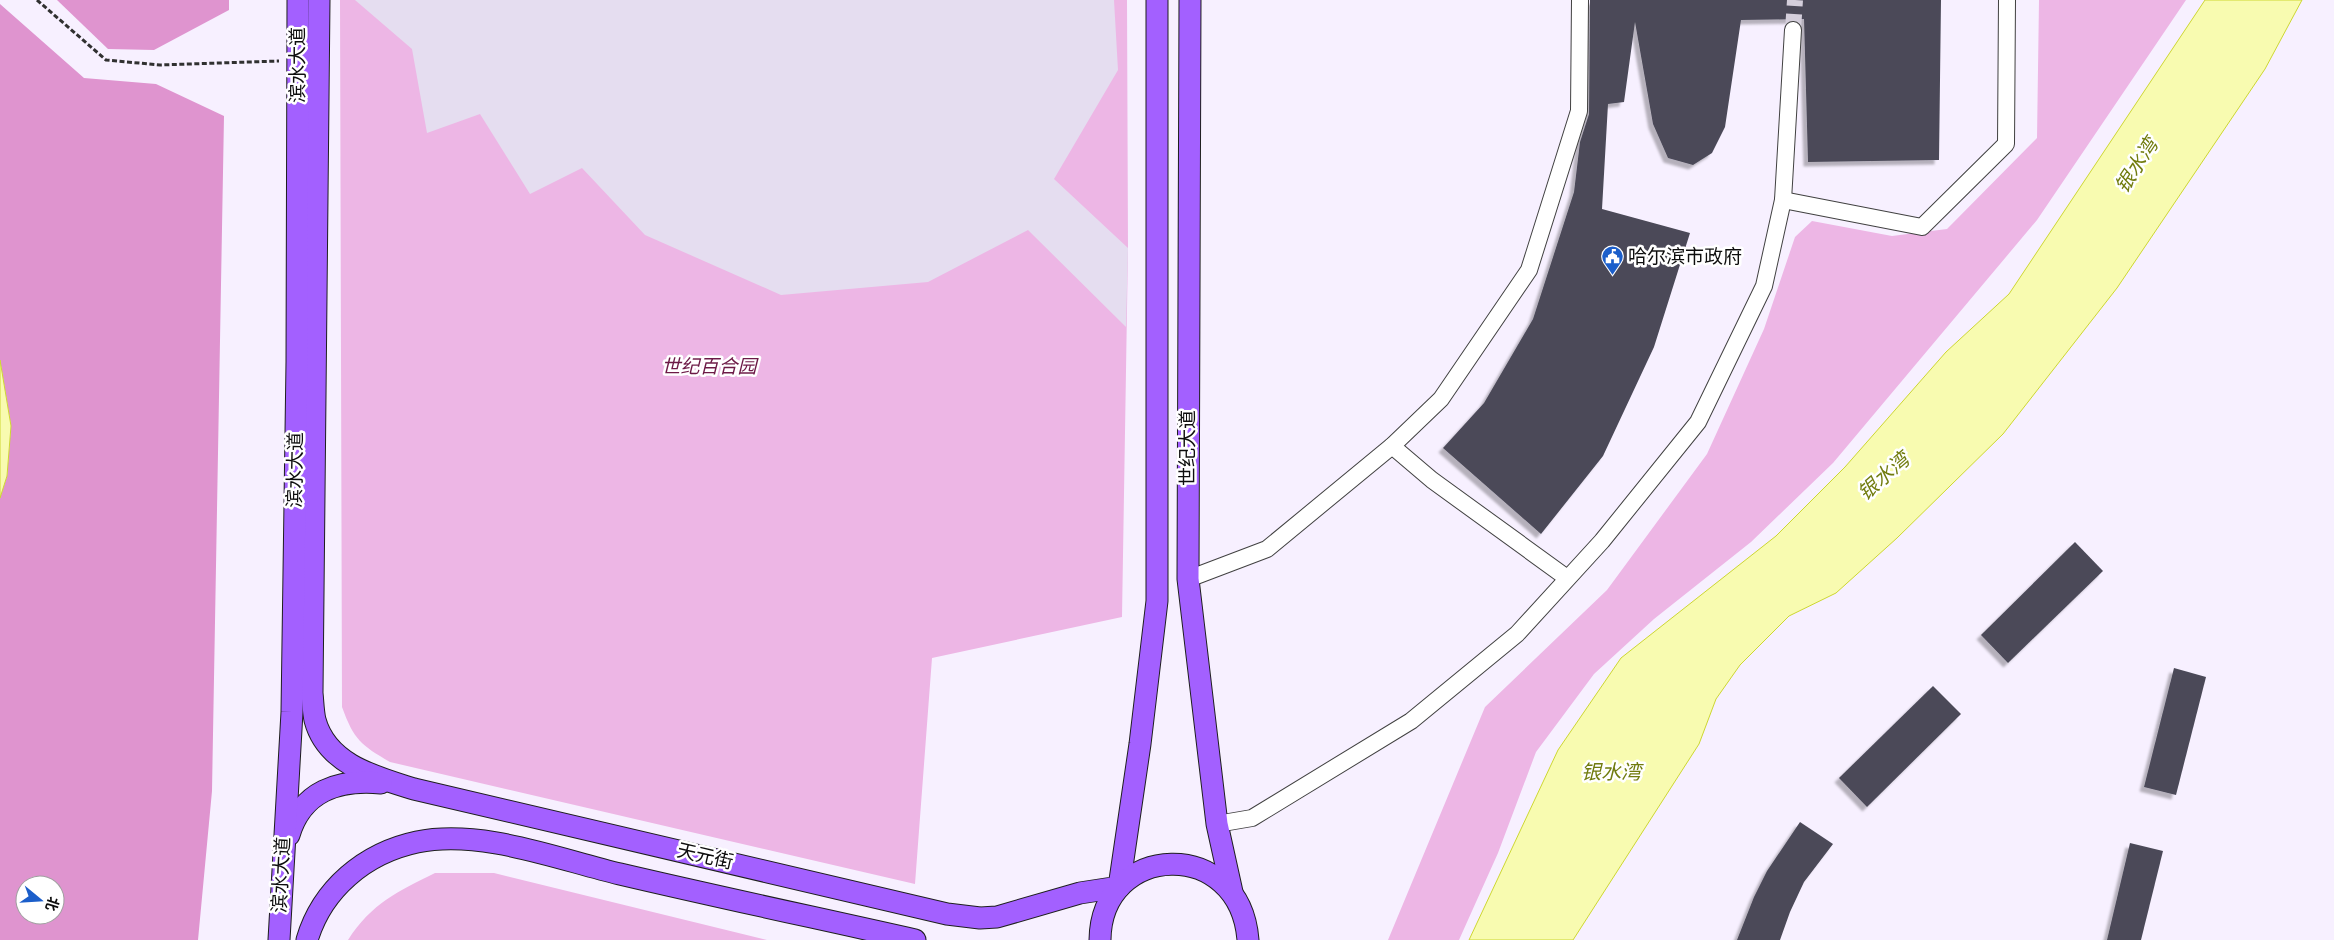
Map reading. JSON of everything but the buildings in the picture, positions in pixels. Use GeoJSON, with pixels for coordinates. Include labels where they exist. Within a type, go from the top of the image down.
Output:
{"type":"FeatureCollection","features":[{"type":"Feature","properties":{"kind":"main road","name":"滨水大道"},"geometry":{"type":"LineString","coordinates":[[279,940],[292,712],[298,362],[298,0]]}},
{"type":"Feature","properties":{"kind":"main road","name":"滨水大道"},"geometry":{"type":"LineString","coordinates":[[315,720],[312,693],[318,0]]}},
{"type":"Feature","properties":{"kind":"main road","name":"世纪大道"},"geometry":{"type":"LineString","coordinates":[[1119,887],[1140,744],[1157,601],[1156,0]]}},
{"type":"Feature","properties":{"kind":"main road","name":"世纪大道"},"geometry":{"type":"LineString","coordinates":[[1190,0],[1188,579],[1217,824],[1232,892]]}},
{"type":"Feature","properties":{"kind":"main road","name":"天元街"},"geometry":{"type":"LineString","coordinates":[[315,720],[323,739],[345,762],[406,787],[947,914],[980,918],[998,917],[1080,893],[1119,887]]}},
{"type":"Feature","properties":{"kind":"main road"},"geometry":{"type":"LineString","coordinates":[[284,853],[296,816],[303,806],[323,791],[337,786],[360,782],[406,787]]}},
{"type":"Feature","properties":{"kind":"main road","name":"天元街"},"geometry":{"type":"LineString","coordinates":[[307,940],[319,909],[333,888],[350,873],[392,850],[416,842],[443,839],[495,843],[620,874],[915,940]]}},
{"type":"Feature","properties":{"kind":"main road"},"geometry":{"type":"LineString","coordinates":[[1100,940],[1100,926],[1108,903],[1119,887],[1136,874],[1156,865],[1177,863],[1198,867],[1232,892],[1241,907],[1247,932],[1262,940]]}},
{"type":"Feature","properties":{"kind":"lane"},"geometry":{"type":"LineString","coordinates":[[1188,579],[1267,549],[1392,446],[1440,399],[1529,270],[1579,111],[1580,0]]}},
{"type":"Feature","properties":{"kind":"lane"},"geometry":{"type":"LineString","coordinates":[[1783,200],[1922,228],[2006,144],[2007,0]]}},
{"type":"Feature","properties":{"kind":"lane"},"geometry":{"type":"LineString","coordinates":[[1217,824],[1252,818],[1411,721],[1517,634],[1602,541],[1698,422],[1764,286],[1783,200],[1793,30]]}},
{"type":"Feature","properties":{"kind":"lane"},"geometry":{"type":"LineString","coordinates":[[1392,446],[1432,480],[1567,578]]}},
{"type":"Feature","properties":{"kind":"path"},"geometry":{"type":"LineString","coordinates":[[37,0],[106,60],[160,65],[297,60]]}},
{"type":"Feature","properties":{"kind":"green space","name":"世纪百合园"},"geometry":{"type":"Polygon","coordinates":[[[340,0],[1127,0],[1128,248],[1122,617],[932,658],[915,884],[390,762],[365,746],[350,727],[342,707],[340,0]]]}},
{"type":"Feature","properties":{"kind":"green space"},"geometry":{"type":"Polygon","coordinates":[[[2039,0],[2186,0],[2037,220],[1833,463],[1751,542],[1654,619],[1594,674],[1536,752],[1498,853],[1459,940],[1388,940],[1485,707],[1607,590],[1707,454],[1764,329],[1795,237],[1812,221],[1892,236],[1947,229],[2037,138],[2039,0]]]}},
{"type":"Feature","properties":{"kind":"green space"},"geometry":{"type":"Polygon","coordinates":[[[435,873],[494,873],[767,940],[348,940],[366,917],[386,900],[435,873]]]}},
{"type":"Feature","properties":{"kind":"shaded area"},"geometry":{"type":"Polygon","coordinates":[[[57,0],[229,0],[229,10],[154,50],[108,49],[57,0]]]}},
{"type":"Feature","properties":{"kind":"shaded area"},"geometry":{"type":"Polygon","coordinates":[[[355,0],[1114,0],[1118,70],[1054,179],[1128,248],[1126,327],[1028,230],[928,282],[781,295],[645,235],[582,168],[530,194],[480,114],[427,133],[412,49],[355,0]]]}},
{"type":"Feature","properties":{"kind":"shaded area"},"geometry":{"type":"Polygon","coordinates":[[[0,4],[84,78],[156,84],[224,116],[212,791],[198,940],[0,940],[0,498],[7,476],[11,426],[0,360],[0,4]]]}},
{"type":"Feature","properties":{"kind":"water","name":"银水湾"},"geometry":{"type":"Polygon","coordinates":[[[2205,0],[2302,0],[2265,69],[2117,288],[2003,434],[1897,538],[1836,593],[1789,616],[1740,665],[1716,699],[1699,744],[1573,940],[1469,940],[1558,750],[1621,658],[1776,536],[1845,467],[1946,352],[2009,294],[2205,0]]]}},
{"type":"Feature","properties":{"kind":"water"},"geometry":{"type":"Polygon","coordinates":[[[0,360],[11,426],[7,476],[0,498],[0,360]]]}},
{"type":"Feature","properties":{"kind":"tunnel"},"geometry":{"type":"LineString","coordinates":[[1793,30],[1795,0]]}},
{"type":"Feature","properties":{"kind":"place","name":"哈尔滨市政府"},"geometry":{"type":"Point","coordinates":[1612,276]}}]}
